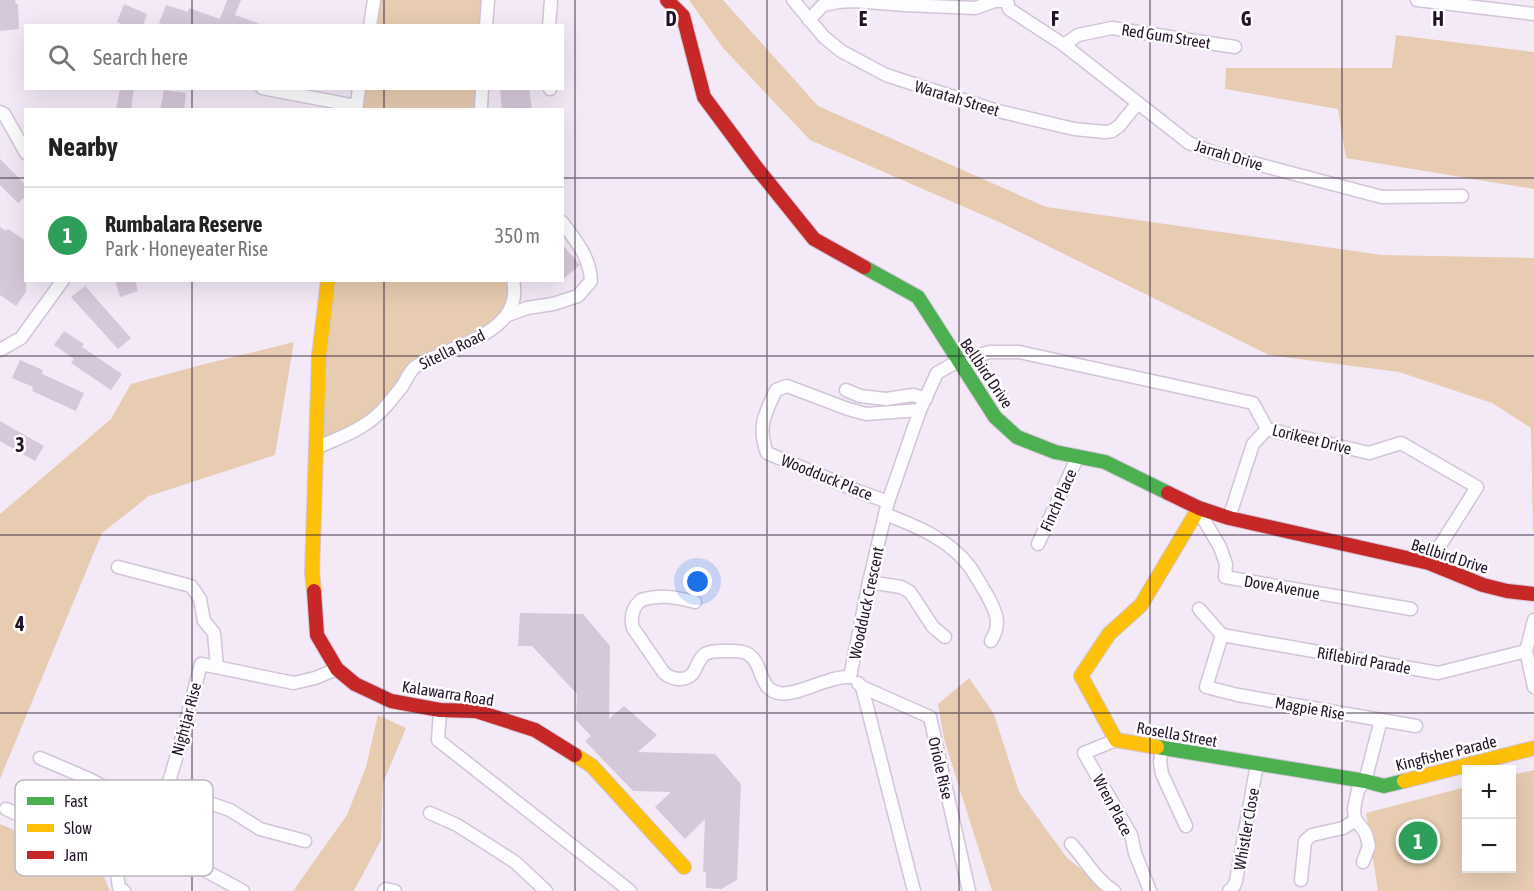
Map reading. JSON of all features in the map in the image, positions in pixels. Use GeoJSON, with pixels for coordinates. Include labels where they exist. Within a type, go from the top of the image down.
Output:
{"type":"FeatureCollection","features":[{"type":"Feature","properties":{"kind":"street"},"geometry":{"type":"LineString","coordinates":[[370,24],[374,0]]}},
{"type":"Feature","properties":{"kind":"street"},"geometry":{"type":"LineString","coordinates":[[486,24],[488,0]]}},
{"type":"Feature","properties":{"kind":"street"},"geometry":{"type":"LineString","coordinates":[[549,24],[551,0]]}},
{"type":"Feature","properties":{"kind":"street","name":"Bellbird Drive"},"geometry":{"type":"LineString","coordinates":[[667,0],[683,16],[704,97],[792,212],[814,239],[918,297],[995,417],[1017,437],[1055,452],[1105,462],[1202,510],[1429,563],[1483,585],[1534,594]]}},
{"type":"Feature","properties":{"kind":"street","name":"Waratah Street"},"geometry":{"type":"LineString","coordinates":[[793,0],[824,37],[841,51],[886,75],[994,110],[1074,129],[1109,132],[1119,126],[1137,104]]}},
{"type":"Feature","properties":{"kind":"street"},"geometry":{"type":"LineString","coordinates":[[1417,0],[1534,15]]}},
{"type":"Feature","properties":{"kind":"street"},"geometry":{"type":"LineString","coordinates":[[809,20],[823,5],[838,2],[975,8],[995,1],[1007,1]]}},
{"type":"Feature","properties":{"kind":"street","name":"Jarrah Drive"},"geometry":{"type":"LineString","coordinates":[[1007,1],[1009,9],[1014,13],[1064,45],[1189,143],[1215,153],[1382,197],[1462,196]]}},
{"type":"Feature","properties":{"kind":"street","name":"Red Gum Street"},"geometry":{"type":"LineString","coordinates":[[1064,45],[1078,35],[1112,28],[1235,47]]}},
{"type":"Feature","properties":{"kind":"street"},"geometry":{"type":"LineString","coordinates":[[271,90],[356,108],[359,90]]}},
{"type":"Feature","properties":{"kind":"street"},"geometry":{"type":"LineString","coordinates":[[481,108],[482,90]]}},
{"type":"Feature","properties":{"kind":"street"},"geometry":{"type":"LineString","coordinates":[[0,112],[4,114],[24,149]]}},
{"type":"Feature","properties":{"kind":"street","name":"Sitella Road"},"geometry":{"type":"LineString","coordinates":[[316,448],[365,426],[384,409],[413,368],[439,354],[467,344],[490,331],[508,315],[578,296],[591,281],[591,272],[585,254],[564,225]]}},
{"type":"Feature","properties":{"kind":"street"},"geometry":{"type":"LineString","coordinates":[[0,350],[21,338],[62,282]]}},
{"type":"Feature","properties":{"kind":"street","name":"Kalawarra Road"},"geometry":{"type":"LineString","coordinates":[[328,282],[319,357],[312,572],[317,635],[337,669],[355,684],[391,701],[440,710],[476,711],[535,730],[592,766],[684,867]]}},
{"type":"Feature","properties":{"kind":"street"},"geometry":{"type":"LineString","coordinates":[[508,315],[514,301],[513,282]]}},
{"type":"Feature","properties":{"kind":"street","name":"Lorikeet Drive"},"geometry":{"type":"LineString","coordinates":[[958,361],[990,352],[1018,352],[1253,403],[1267,429],[1369,453],[1401,443],[1477,487],[1429,563]]}},
{"type":"Feature","properties":{"kind":"street","name":"Woodduck Crescent"},"geometry":{"type":"LineString","coordinates":[[862,687],[850,677],[886,508],[920,410],[937,373],[958,361]]}},
{"type":"Feature","properties":{"kind":"street","name":"Woodduck Place"},"geometry":{"type":"LineString","coordinates":[[886,508],[858,491],[767,453],[761,426],[776,390],[787,386],[866,414],[920,410]]}},
{"type":"Feature","properties":{"kind":"street"},"geometry":{"type":"LineString","coordinates":[[846,390],[860,396],[886,399],[913,395],[926,399]]}},
{"type":"Feature","properties":{"kind":"street"},"geometry":{"type":"LineString","coordinates":[[1229,518],[1252,444],[1267,429]]}},
{"type":"Feature","properties":{"kind":"street","name":"Finch Place"},"geometry":{"type":"LineString","coordinates":[[1038,544],[1078,456]]}},
{"type":"Feature","properties":{"kind":"street"},"geometry":{"type":"LineString","coordinates":[[886,508],[939,539],[969,566],[995,610],[997,631],[991,641]]}},
{"type":"Feature","properties":{"kind":"street","name":"Dove Avenue"},"geometry":{"type":"LineString","coordinates":[[1202,510],[1204,520],[1220,547],[1226,564],[1225,577],[1411,609]]}},
{"type":"Feature","properties":{"kind":"street","name":"Rosella Street"},"geometry":{"type":"LineString","coordinates":[[1202,510],[1141,605],[1109,634],[1081,676],[1116,740],[1365,781]]}},
{"type":"Feature","properties":{"kind":"street"},"geometry":{"type":"LineString","coordinates":[[118,567],[191,586],[200,599],[204,621],[214,633],[217,667],[294,683],[337,669]]}},
{"type":"Feature","properties":{"kind":"street"},"geometry":{"type":"LineString","coordinates":[[869,582],[901,587],[910,592],[933,627],[945,637]]}},
{"type":"Feature","properties":{"kind":"street"},"geometry":{"type":"LineString","coordinates":[[695,602],[658,596],[641,600],[632,612],[633,628],[664,673],[671,678],[687,678],[705,654],[716,651],[742,651],[750,655],[765,684],[778,693],[789,693],[834,679],[850,677]]}},
{"type":"Feature","properties":{"kind":"street"},"geometry":{"type":"LineString","coordinates":[[1199,609],[1222,635]]}},
{"type":"Feature","properties":{"kind":"street"},"geometry":{"type":"LineString","coordinates":[[1534,620],[1526,651],[1534,687]]}},
{"type":"Feature","properties":{"kind":"street","name":"Riflebird Parade"},"geometry":{"type":"LineString","coordinates":[[1222,635],[1438,673],[1526,651]]}},
{"type":"Feature","properties":{"kind":"street","name":"Magpie Rise"},"geometry":{"type":"LineString","coordinates":[[1222,635],[1206,687],[1238,696],[1416,726]]}},
{"type":"Feature","properties":{"kind":"street","name":"Nightjar Rise"},"geometry":{"type":"LineString","coordinates":[[170,780],[201,664],[217,667]]}},
{"type":"Feature","properties":{"kind":"street"},"geometry":{"type":"LineString","coordinates":[[862,687],[914,891]]}},
{"type":"Feature","properties":{"kind":"street","name":"Oriole Rise"},"geometry":{"type":"LineString","coordinates":[[862,687],[930,717],[969,891]]}},
{"type":"Feature","properties":{"kind":"street"},"geometry":{"type":"LineString","coordinates":[[440,710],[438,740],[630,891]]}},
{"type":"Feature","properties":{"kind":"street"},"geometry":{"type":"LineString","coordinates":[[1363,862],[1368,846],[1367,838],[1354,813],[1358,790],[1365,781],[1381,720]]}},
{"type":"Feature","properties":{"kind":"street","name":"Wren Place"},"geometry":{"type":"LineString","coordinates":[[1116,740],[1084,753],[1131,836],[1150,891]]}},
{"type":"Feature","properties":{"kind":"street"},"geometry":{"type":"LineString","coordinates":[[1162,748],[1161,774],[1186,826]]}},
{"type":"Feature","properties":{"kind":"street","name":"Kingfisher Parade"},"geometry":{"type":"LineString","coordinates":[[1365,781],[1384,786],[1534,748]]}},
{"type":"Feature","properties":{"kind":"street"},"geometry":{"type":"LineString","coordinates":[[40,758],[94,780]]}},
{"type":"Feature","properties":{"kind":"street","name":"Whistler Close"},"geometry":{"type":"LineString","coordinates":[[1229,891],[1236,881],[1257,764]]}},
{"type":"Feature","properties":{"kind":"street"},"geometry":{"type":"LineString","coordinates":[[213,804],[230,810],[260,829],[305,840]]}},
{"type":"Feature","properties":{"kind":"street"},"geometry":{"type":"LineString","coordinates":[[6,809],[15,813]]}},
{"type":"Feature","properties":{"kind":"street"},"geometry":{"type":"LineString","coordinates":[[430,813],[457,825],[515,862],[546,891]]}},
{"type":"Feature","properties":{"kind":"street"},"geometry":{"type":"LineString","coordinates":[[1301,880],[1305,841],[1312,835],[1343,828],[1356,820]]}},
{"type":"Feature","properties":{"kind":"street"},"geometry":{"type":"LineString","coordinates":[[1071,844],[1095,876],[1114,891]]}},
{"type":"Feature","properties":{"kind":"street"},"geometry":{"type":"LineString","coordinates":[[213,875],[243,891]]}},
{"type":"Feature","properties":{"kind":"street"},"geometry":{"type":"LineString","coordinates":[[117,876],[119,888],[124,891]]}},
{"type":"Feature","properties":{"kind":"street"},"geometry":{"type":"LineString","coordinates":[[384,891],[386,889],[395,891]]}},
{"type":"Feature","properties":{"kind":"shaded area"},"geometry":{"type":"Polygon","coordinates":[[[374,0],[488,0],[486,24],[370,24],[374,0]]]}},
{"type":"Feature","properties":{"kind":"shaded area"},"geometry":{"type":"Polygon","coordinates":[[[689,0],[723,0],[818,106],[1046,207],[1382,255],[1534,258],[1534,531],[1531,428],[1492,403],[1399,372],[1269,355],[999,222],[810,140],[723,48],[689,0]]]}},
{"type":"Feature","properties":{"kind":"shaded area"},"geometry":{"type":"Polygon","coordinates":[[[1396,35],[1534,52],[1534,189],[1346,158],[1338,109],[1225,89],[1226,68],[1392,68],[1396,35]]]}},
{"type":"Feature","properties":{"kind":"shaded area"},"geometry":{"type":"Polygon","coordinates":[[[359,90],[482,90],[481,108],[356,108],[359,90]]]}},
{"type":"Feature","properties":{"kind":"shaded area"},"geometry":{"type":"Polygon","coordinates":[[[328,282],[513,282],[508,315],[413,368],[384,409],[316,448],[328,282]]]}},
{"type":"Feature","properties":{"kind":"shaded area"},"geometry":{"type":"Polygon","coordinates":[[[294,342],[275,455],[149,496],[102,533],[0,779],[0,514],[111,419],[131,384],[294,342]]]}},
{"type":"Feature","properties":{"kind":"shaded area"},"geometry":{"type":"Polygon","coordinates":[[[969,678],[994,714],[1019,792],[1067,858],[1109,891],[992,891],[944,739],[938,704],[969,678]]]}},
{"type":"Feature","properties":{"kind":"shaded area"},"geometry":{"type":"Polygon","coordinates":[[[378,715],[406,728],[383,783],[381,840],[354,891],[293,891],[347,815],[366,767],[378,715]]]}},
{"type":"Feature","properties":{"kind":"shaded area"},"geometry":{"type":"Polygon","coordinates":[[[1534,770],[1534,891],[1378,891],[1366,813],[1462,788],[1462,873],[1516,873],[1516,774],[1534,770]]]}},
{"type":"Feature","properties":{"kind":"shaded area"},"geometry":{"type":"Polygon","coordinates":[[[0,824],[15,830],[15,876],[104,876],[110,891],[0,891],[0,824]]]}},
{"type":"Feature","properties":{"kind":"building"},"geometry":{"type":"Polygon","coordinates":[[[0,0],[15,0],[18,4],[19,29],[0,31],[0,0]]]}},
{"type":"Feature","properties":{"kind":"building"},"geometry":{"type":"Polygon","coordinates":[[[227,0],[241,0],[235,15],[260,24],[159,23],[166,5],[188,12],[189,8],[220,19],[227,0]]]}},
{"type":"Feature","properties":{"kind":"building"},"geometry":{"type":"Polygon","coordinates":[[[124,4],[147,14],[144,24],[117,22],[124,4]]]}},
{"type":"Feature","properties":{"kind":"building"},"geometry":{"type":"Polygon","coordinates":[[[120,90],[134,90],[131,108],[116,108],[120,90]]]}},
{"type":"Feature","properties":{"kind":"building"},"geometry":{"type":"Polygon","coordinates":[[[164,90],[186,93],[184,108],[160,108],[164,90]]]}},
{"type":"Feature","properties":{"kind":"building"},"geometry":{"type":"Polygon","coordinates":[[[500,90],[529,90],[532,108],[502,108],[500,90]]]}},
{"type":"Feature","properties":{"kind":"building"},"geometry":{"type":"Polygon","coordinates":[[[0,159],[24,183],[24,198],[18,203],[0,185],[0,159]]]}},
{"type":"Feature","properties":{"kind":"building"},"geometry":{"type":"Polygon","coordinates":[[[0,227],[6,231],[8,229],[24,240],[26,292],[16,306],[0,295],[0,227]]]}},
{"type":"Feature","properties":{"kind":"building"},"geometry":{"type":"Polygon","coordinates":[[[564,246],[580,265],[564,278],[564,246]]]}},
{"type":"Feature","properties":{"kind":"building"},"geometry":{"type":"Polygon","coordinates":[[[116,282],[136,282],[138,291],[120,297],[116,282]]]}},
{"type":"Feature","properties":{"kind":"building"},"geometry":{"type":"Polygon","coordinates":[[[85,286],[131,338],[118,349],[71,297],[85,286]]]}},
{"type":"Feature","properties":{"kind":"building"},"geometry":{"type":"Polygon","coordinates":[[[64,331],[84,344],[82,347],[122,374],[111,390],[71,363],[74,359],[54,345],[64,331]]]}},
{"type":"Feature","properties":{"kind":"building"},"geometry":{"type":"Polygon","coordinates":[[[20,360],[43,370],[42,374],[84,393],[76,411],[32,391],[33,387],[12,378],[20,360]]]}},
{"type":"Feature","properties":{"kind":"building"},"geometry":{"type":"Polygon","coordinates":[[[0,421],[44,446],[35,461],[0,441],[0,421]]]}},
{"type":"Feature","properties":{"kind":"building"},"geometry":{"type":"Polygon","coordinates":[[[520,613],[583,614],[610,646],[609,719],[624,706],[657,735],[638,752],[715,754],[741,784],[737,880],[721,889],[706,888],[706,872],[703,871],[705,819],[685,839],[655,807],[671,792],[633,791],[585,741],[591,736],[576,720],[577,694],[532,646],[518,646],[520,613]]]}},
{"type":"Feature","properties":{"kind":"traffic: fast"},"geometry":{"type":"LineString","coordinates":[[864,267],[918,297],[995,417],[1017,437],[1055,452],[1105,462],[1168,493]]}},
{"type":"Feature","properties":{"kind":"traffic: fast"},"geometry":{"type":"LineString","coordinates":[[1157,747],[1384,786],[1404,781]]}},
{"type":"Feature","properties":{"kind":"traffic: slow"},"geometry":{"type":"LineString","coordinates":[[314,591],[312,572],[319,356],[328,282]]}},
{"type":"Feature","properties":{"kind":"traffic: slow"},"geometry":{"type":"LineString","coordinates":[[1157,747],[1116,740],[1081,676],[1109,634],[1141,605],[1199,508]]}},
{"type":"Feature","properties":{"kind":"traffic: slow"},"geometry":{"type":"LineString","coordinates":[[1404,781],[1534,748]]}},
{"type":"Feature","properties":{"kind":"traffic: slow"},"geometry":{"type":"LineString","coordinates":[[575,755],[592,766],[684,867]]}},
{"type":"Feature","properties":{"kind":"traffic: jam"},"geometry":{"type":"LineString","coordinates":[[667,0],[683,16],[704,97],[814,239],[864,267]]}},
{"type":"Feature","properties":{"kind":"traffic: jam"},"geometry":{"type":"LineString","coordinates":[[1168,493],[1199,508],[1229,518],[1429,563],[1483,585],[1534,594]]}},
{"type":"Feature","properties":{"kind":"traffic: jam"},"geometry":{"type":"LineString","coordinates":[[314,591],[317,635],[337,669],[355,684],[391,701],[440,710],[476,711],[535,730],[575,755]]}},
{"type":"Feature","properties":{"kind":"place","name":"Rumbalara Reserve"},"geometry":{"type":"Point","coordinates":[1418,841]}}]}
